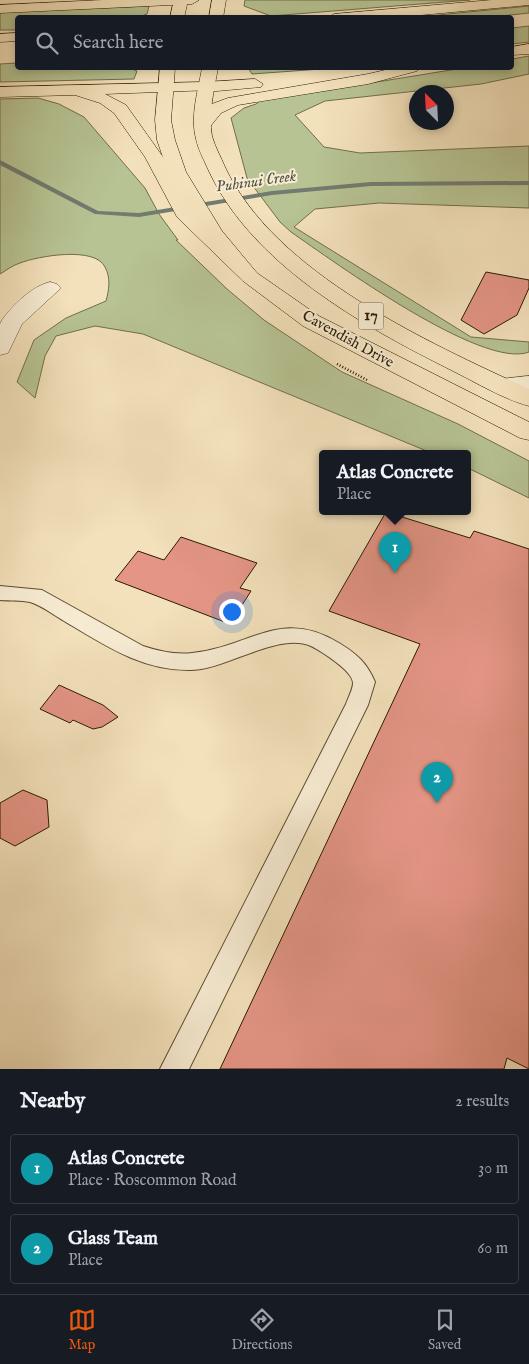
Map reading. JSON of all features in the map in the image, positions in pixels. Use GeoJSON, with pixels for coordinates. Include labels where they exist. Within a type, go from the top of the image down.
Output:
{"type":"FeatureCollection","features":[{"type":"Feature","properties":{"kind":"main road"},"geometry":{"type":"LineString","coordinates":[[0,4],[67,0]]}},
{"type":"Feature","properties":{"kind":"main road"},"geometry":{"type":"LineString","coordinates":[[0,9],[185,0],[179,15]]}},
{"type":"Feature","properties":{"kind":"main road"},"geometry":{"type":"LineString","coordinates":[[216,15],[219,0]]}},
{"type":"Feature","properties":{"kind":"main road"},"geometry":{"type":"LineString","coordinates":[[368,15],[529,1]]}},
{"type":"Feature","properties":{"kind":"main road"},"geometry":{"type":"LineString","coordinates":[[0,38],[15,37]]}},
{"type":"Feature","properties":{"kind":"main road"},"geometry":{"type":"LineString","coordinates":[[514,51],[529,49]]}},
{"type":"Feature","properties":{"kind":"main road"},"geometry":{"type":"LineString","coordinates":[[167,70],[163,120],[166,140],[179,190]]}},
{"type":"Feature","properties":{"kind":"main road","name":"Cavendish Drive"},"geometry":{"type":"LineString","coordinates":[[210,70],[203,124],[205,141],[222,183],[255,226],[309,276],[390,328],[501,385]]}},
{"type":"Feature","properties":{"kind":"main road"},"geometry":{"type":"LineString","coordinates":[[0,92],[206,87],[383,70]]}},
{"type":"Feature","properties":{"kind":"main road"},"geometry":{"type":"LineString","coordinates":[[203,124],[212,112],[231,102],[368,79],[403,70]]}},
{"type":"Feature","properties":{"kind":"main road"},"geometry":{"type":"LineString","coordinates":[[76,90],[106,100],[120,109],[179,190]]}},
{"type":"Feature","properties":{"kind":"main road","name":"Cavendish Drive"},"geometry":{"type":"LineString","coordinates":[[179,190],[184,213],[209,234],[250,277],[311,321],[529,432]]}},
{"type":"Feature","properties":{"kind":"main road","name":"17"},"geometry":{"type":"LineString","coordinates":[[501,385],[529,398]]}},
{"type":"Feature","properties":{"kind":"street"},"geometry":{"type":"LineString","coordinates":[[0,348],[9,325],[24,306],[50,288]]}},
{"type":"Feature","properties":{"kind":"street"},"geometry":{"type":"LineString","coordinates":[[501,385],[529,383]]}},
{"type":"Feature","properties":{"kind":"lane"},"geometry":{"type":"LineString","coordinates":[[0,593],[35,595],[137,652],[158,659],[191,662],[290,635],[314,638],[345,657],[359,670],[364,682],[357,705],[174,1069]]}},
{"type":"Feature","properties":{"kind":"green space"},"geometry":{"type":"Polygon","coordinates":[[[245,0],[470,0],[283,15],[268,15],[244,6],[245,0]]]}},
{"type":"Feature","properties":{"kind":"green space"},"geometry":{"type":"Polygon","coordinates":[[[149,6],[147,14],[144,15],[15,15],[15,30],[0,30],[0,12],[149,6]]]}},
{"type":"Feature","properties":{"kind":"green space"},"geometry":{"type":"Polygon","coordinates":[[[529,6],[529,13],[511,15],[438,15],[529,6]]]}},
{"type":"Feature","properties":{"kind":"green space"},"geometry":{"type":"Polygon","coordinates":[[[529,26],[529,42],[514,44],[514,28],[529,26]]]}},
{"type":"Feature","properties":{"kind":"green space"},"geometry":{"type":"Polygon","coordinates":[[[529,56],[529,74],[481,84],[454,87],[454,85],[409,85],[409,92],[325,101],[295,115],[324,147],[360,153],[529,146],[529,208],[379,203],[315,209],[294,227],[471,337],[529,342],[529,352],[507,353],[478,345],[444,330],[408,310],[339,266],[291,232],[280,222],[247,178],[231,118],[244,108],[260,101],[451,70],[514,70],[514,59],[529,56]]]}},
{"type":"Feature","properties":{"kind":"green space"},"geometry":{"type":"Polygon","coordinates":[[[15,63],[15,70],[137,71],[134,79],[0,82],[0,64],[15,63]]]}},
{"type":"Feature","properties":{"kind":"green space"},"geometry":{"type":"Polygon","coordinates":[[[249,70],[307,70],[252,74],[249,70]]]}},
{"type":"Feature","properties":{"kind":"green space"},"geometry":{"type":"Polygon","coordinates":[[[38,98],[59,104],[84,117],[145,188],[159,214],[178,240],[176,240],[227,289],[264,320],[342,372],[458,424],[529,461],[529,498],[471,469],[471,450],[424,450],[143,334],[95,326],[56,336],[45,356],[35,398],[17,382],[34,340],[66,318],[106,301],[109,284],[108,275],[105,267],[99,261],[78,255],[52,256],[28,260],[0,274],[0,99],[38,98]]]}},
{"type":"Feature","properties":{"kind":"building"},"geometry":{"type":"Polygon","coordinates":[[[486,272],[529,280],[529,288],[517,315],[484,334],[461,320],[486,272]]]}},
{"type":"Feature","properties":{"kind":"building"},"geometry":{"type":"Polygon","coordinates":[[[384,515],[396,515],[470,538],[474,531],[529,549],[529,1069],[507,1058],[504,1069],[220,1069],[420,644],[329,611],[384,515]]]}},
{"type":"Feature","properties":{"kind":"building"},"geometry":{"type":"Polygon","coordinates":[[[181,537],[257,563],[240,588],[251,591],[230,624],[115,580],[138,551],[164,560],[181,537]]]}},
{"type":"Feature","properties":{"kind":"building"},"geometry":{"type":"Polygon","coordinates":[[[59,685],[103,705],[118,717],[102,727],[93,729],[73,720],[70,723],[40,709],[59,685]]]}},
{"type":"Feature","properties":{"kind":"building"},"geometry":{"type":"Polygon","coordinates":[[[23,790],[47,800],[49,827],[15,846],[0,838],[0,803],[23,790]]]}},
{"type":"Feature","properties":{"kind":"waterway","name":"Puhinui Creek"},"geometry":{"type":"LineString","coordinates":[[0,162],[97,213],[139,215],[272,193],[371,184],[529,183]]}},
{"type":"Feature","properties":{"kind":"place","name":"Atlas Concrete"},"geometry":{"type":"Point","coordinates":[395,573]}},
{"type":"Feature","properties":{"kind":"place","name":"Glass Team"},"geometry":{"type":"Point","coordinates":[437,803]}}]}
